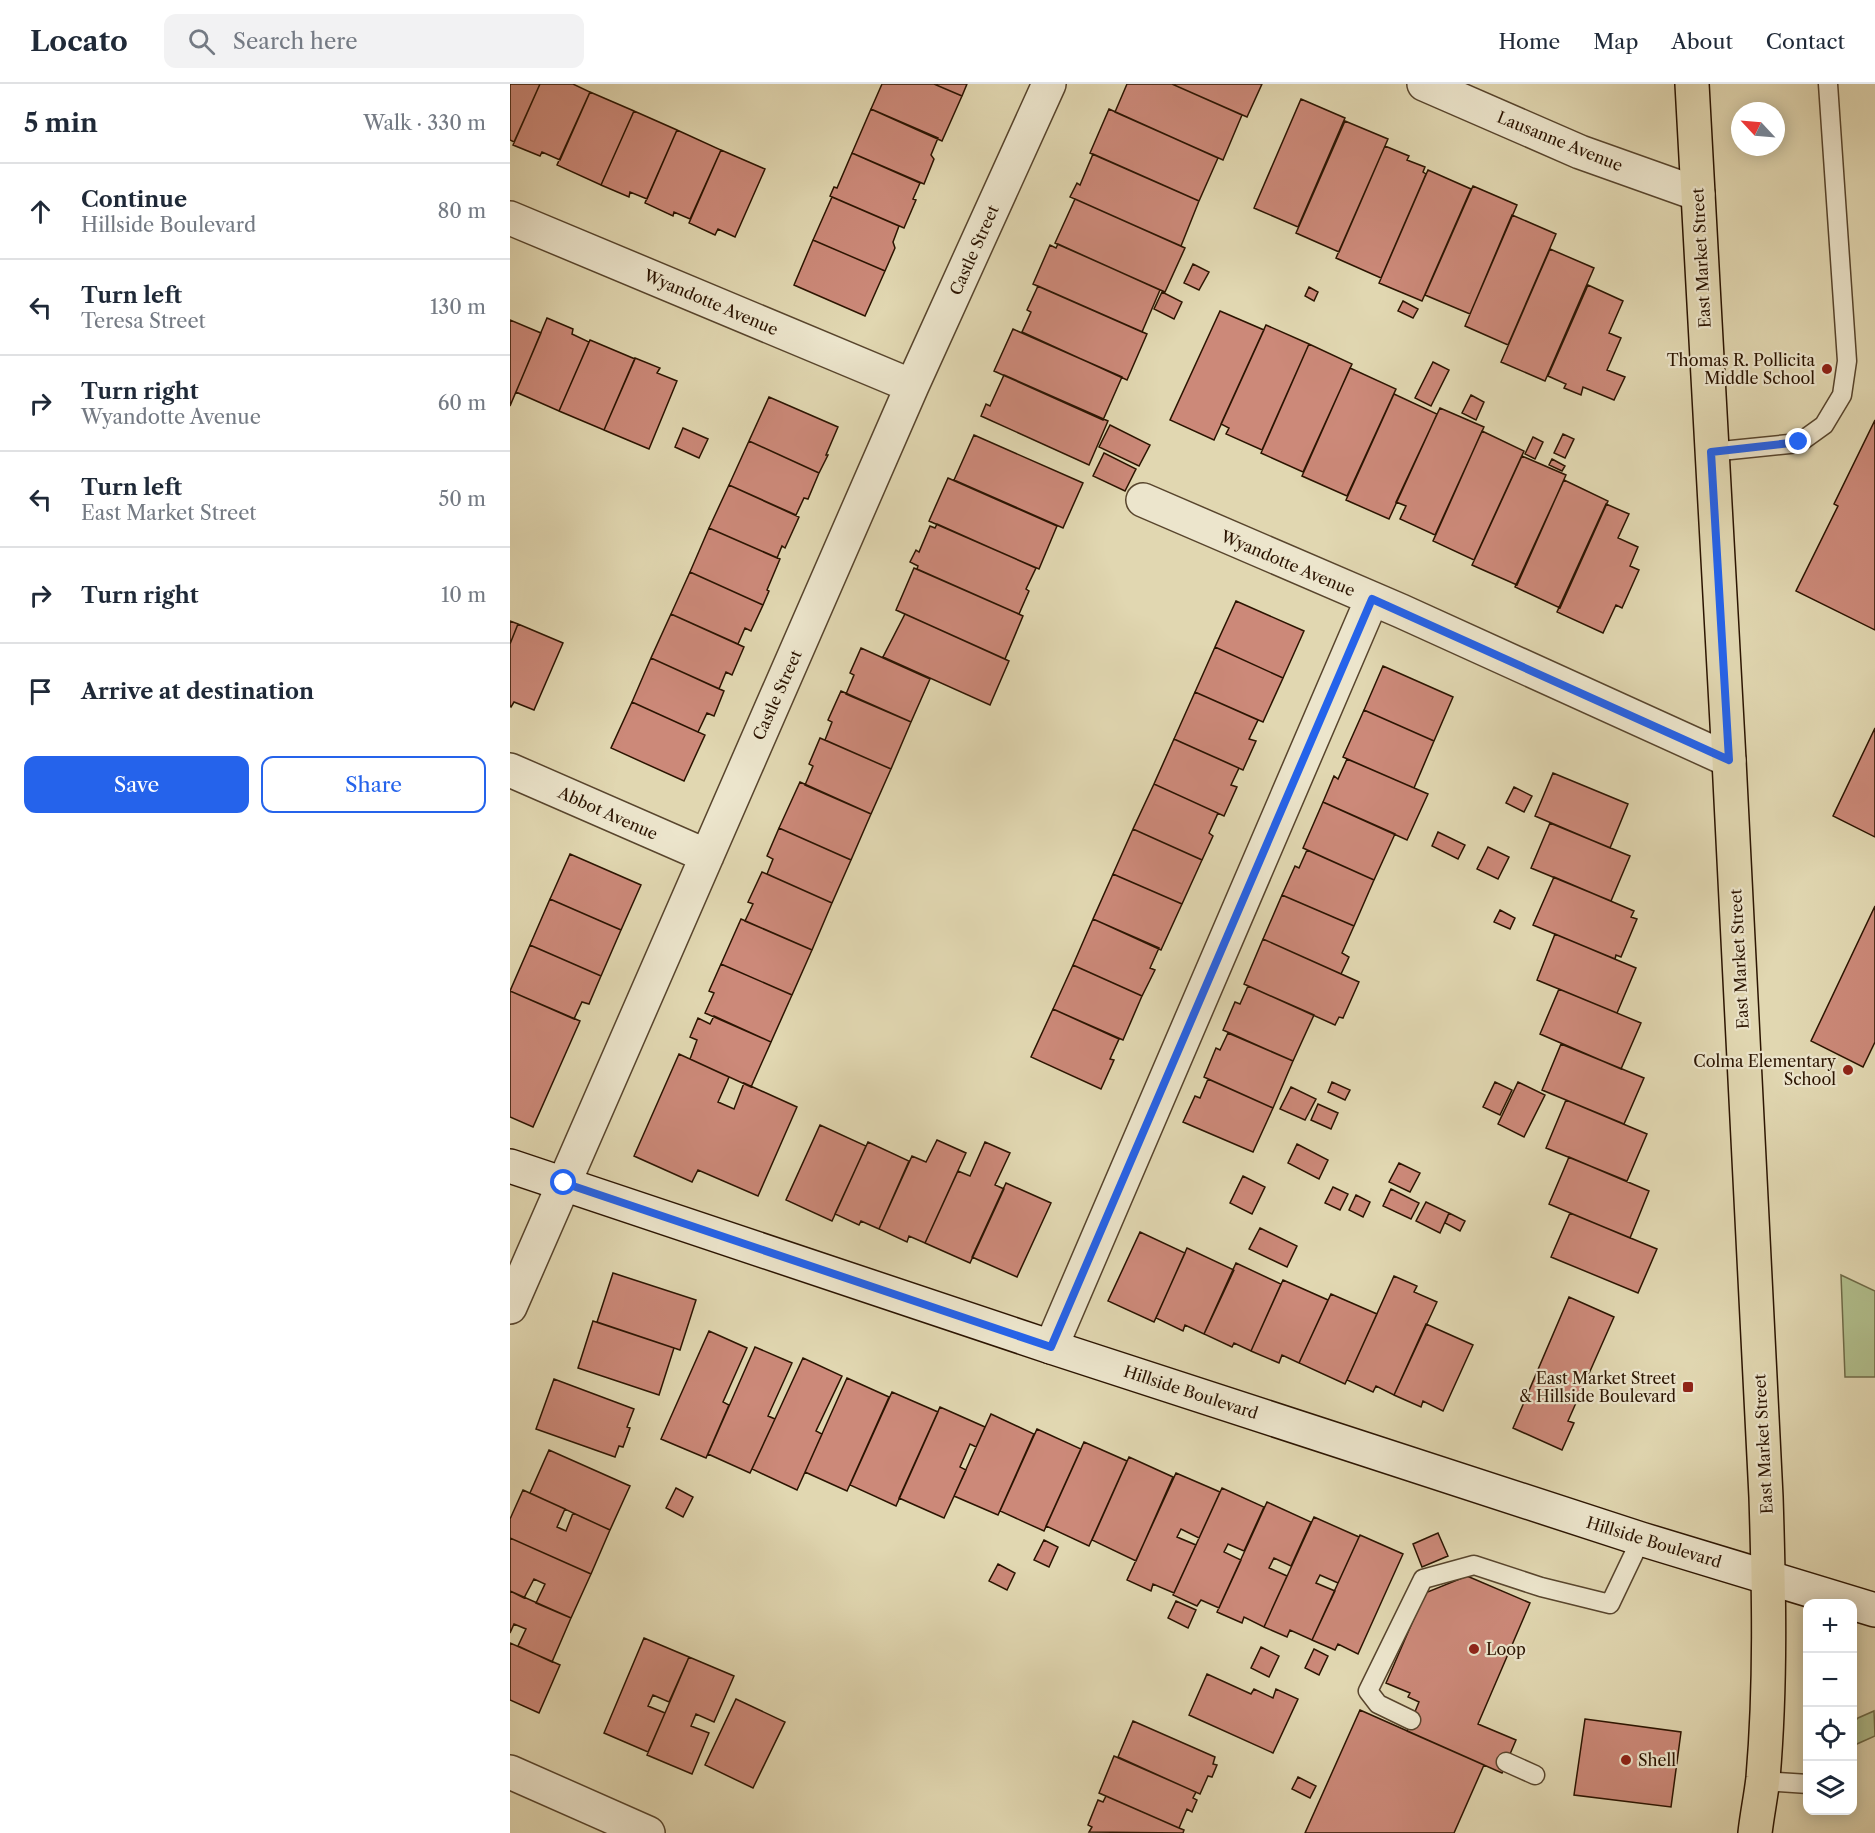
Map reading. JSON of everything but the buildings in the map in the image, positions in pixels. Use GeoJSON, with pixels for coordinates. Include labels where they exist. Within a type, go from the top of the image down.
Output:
{"type":"FeatureCollection","features":[{"type":"Feature","properties":{"kind":"main road","name":"East Market Street"},"geometry":{"type":"LineString","coordinates":[[1692,84],[1766,1497],[1767,1710],[1762,1781],[1755,1833]]}},
{"type":"Feature","properties":{"kind":"street","name":"Castle Street"},"geometry":{"type":"LineString","coordinates":[[510,1308],[912,386],[1049,84]]}},
{"type":"Feature","properties":{"kind":"street","name":"Lausanne Avenue"},"geometry":{"type":"LineString","coordinates":[[1424,84],[1580,152],[1698,194]]}},
{"type":"Feature","properties":{"kind":"street","name":"Wyandotte Avenue"},"geometry":{"type":"LineString","coordinates":[[510,218],[912,386]]}},
{"type":"Feature","properties":{"kind":"street","name":"Wyandotte Avenue"},"geometry":{"type":"LineString","coordinates":[[1143,500],[1372,599],[1729,760]]}},
{"type":"Feature","properties":{"kind":"street"},"geometry":{"type":"LineString","coordinates":[[1051,1347],[1372,599]]}},
{"type":"Feature","properties":{"kind":"street","name":"Abbot Avenue"},"geometry":{"type":"LineString","coordinates":[[510,770],[707,856]]}},
{"type":"Feature","properties":{"kind":"street","name":"Hillside Boulevard"},"geometry":{"type":"LineString","coordinates":[[510,1166],[1051,1347],[1641,1539],[1875,1610]]}},
{"type":"Feature","properties":{"kind":"street"},"geometry":{"type":"LineString","coordinates":[[510,1772],[648,1833]]}},
{"type":"Feature","properties":{"kind":"lane"},"geometry":{"type":"LineString","coordinates":[[1711,452],[1799,442],[1824,425],[1842,395],[1847,361],[1828,84]]}},
{"type":"Feature","properties":{"kind":"lane"},"geometry":{"type":"LineString","coordinates":[[1411,1720],[1378,1704],[1368,1691],[1423,1579],[1474,1565],[1540,1587],[1610,1604],[1641,1539]]}},
{"type":"Feature","properties":{"kind":"lane"},"geometry":{"type":"LineString","coordinates":[[1506,1762],[1535,1775]]}},
{"type":"Feature","properties":{"kind":"lane"},"geometry":{"type":"LineString","coordinates":[[1762,1781],[1803,1784]]}},
{"type":"Feature","properties":{"kind":"green space"},"geometry":{"type":"Polygon","coordinates":[[[1841,1275],[1875,1291],[1875,1377],[1845,1377],[1841,1275]]]}},
{"type":"Feature","properties":{"kind":"green space"},"geometry":{"type":"Polygon","coordinates":[[[1874,1711],[1875,1736],[1857,1744],[1857,1719],[1874,1711]]]}},
{"type":"Feature","properties":{"kind":"place","name":"Thomas R. Pollicita Middle School"},"geometry":{"type":"Point","coordinates":[1827,369]}},
{"type":"Feature","properties":{"kind":"place","name":"Colma Elementary School"},"geometry":{"type":"Point","coordinates":[1848,1070]}},
{"type":"Feature","properties":{"kind":"place","name":"East Market Street & Hillside Boulevard"},"geometry":{"type":"Point","coordinates":[1688,1387]}},
{"type":"Feature","properties":{"kind":"place","name":"Loop"},"geometry":{"type":"Point","coordinates":[1474,1649]}},
{"type":"Feature","properties":{"kind":"place","name":"Shell"},"geometry":{"type":"Point","coordinates":[1626,1760]}},
{"type":"Feature","properties":{"kind":"route"},"geometry":{"type":"LineString","coordinates":[[564,1183],[1051,1347],[1372,599],[1729,760],[1711,452],[1799,442]]}}]}
